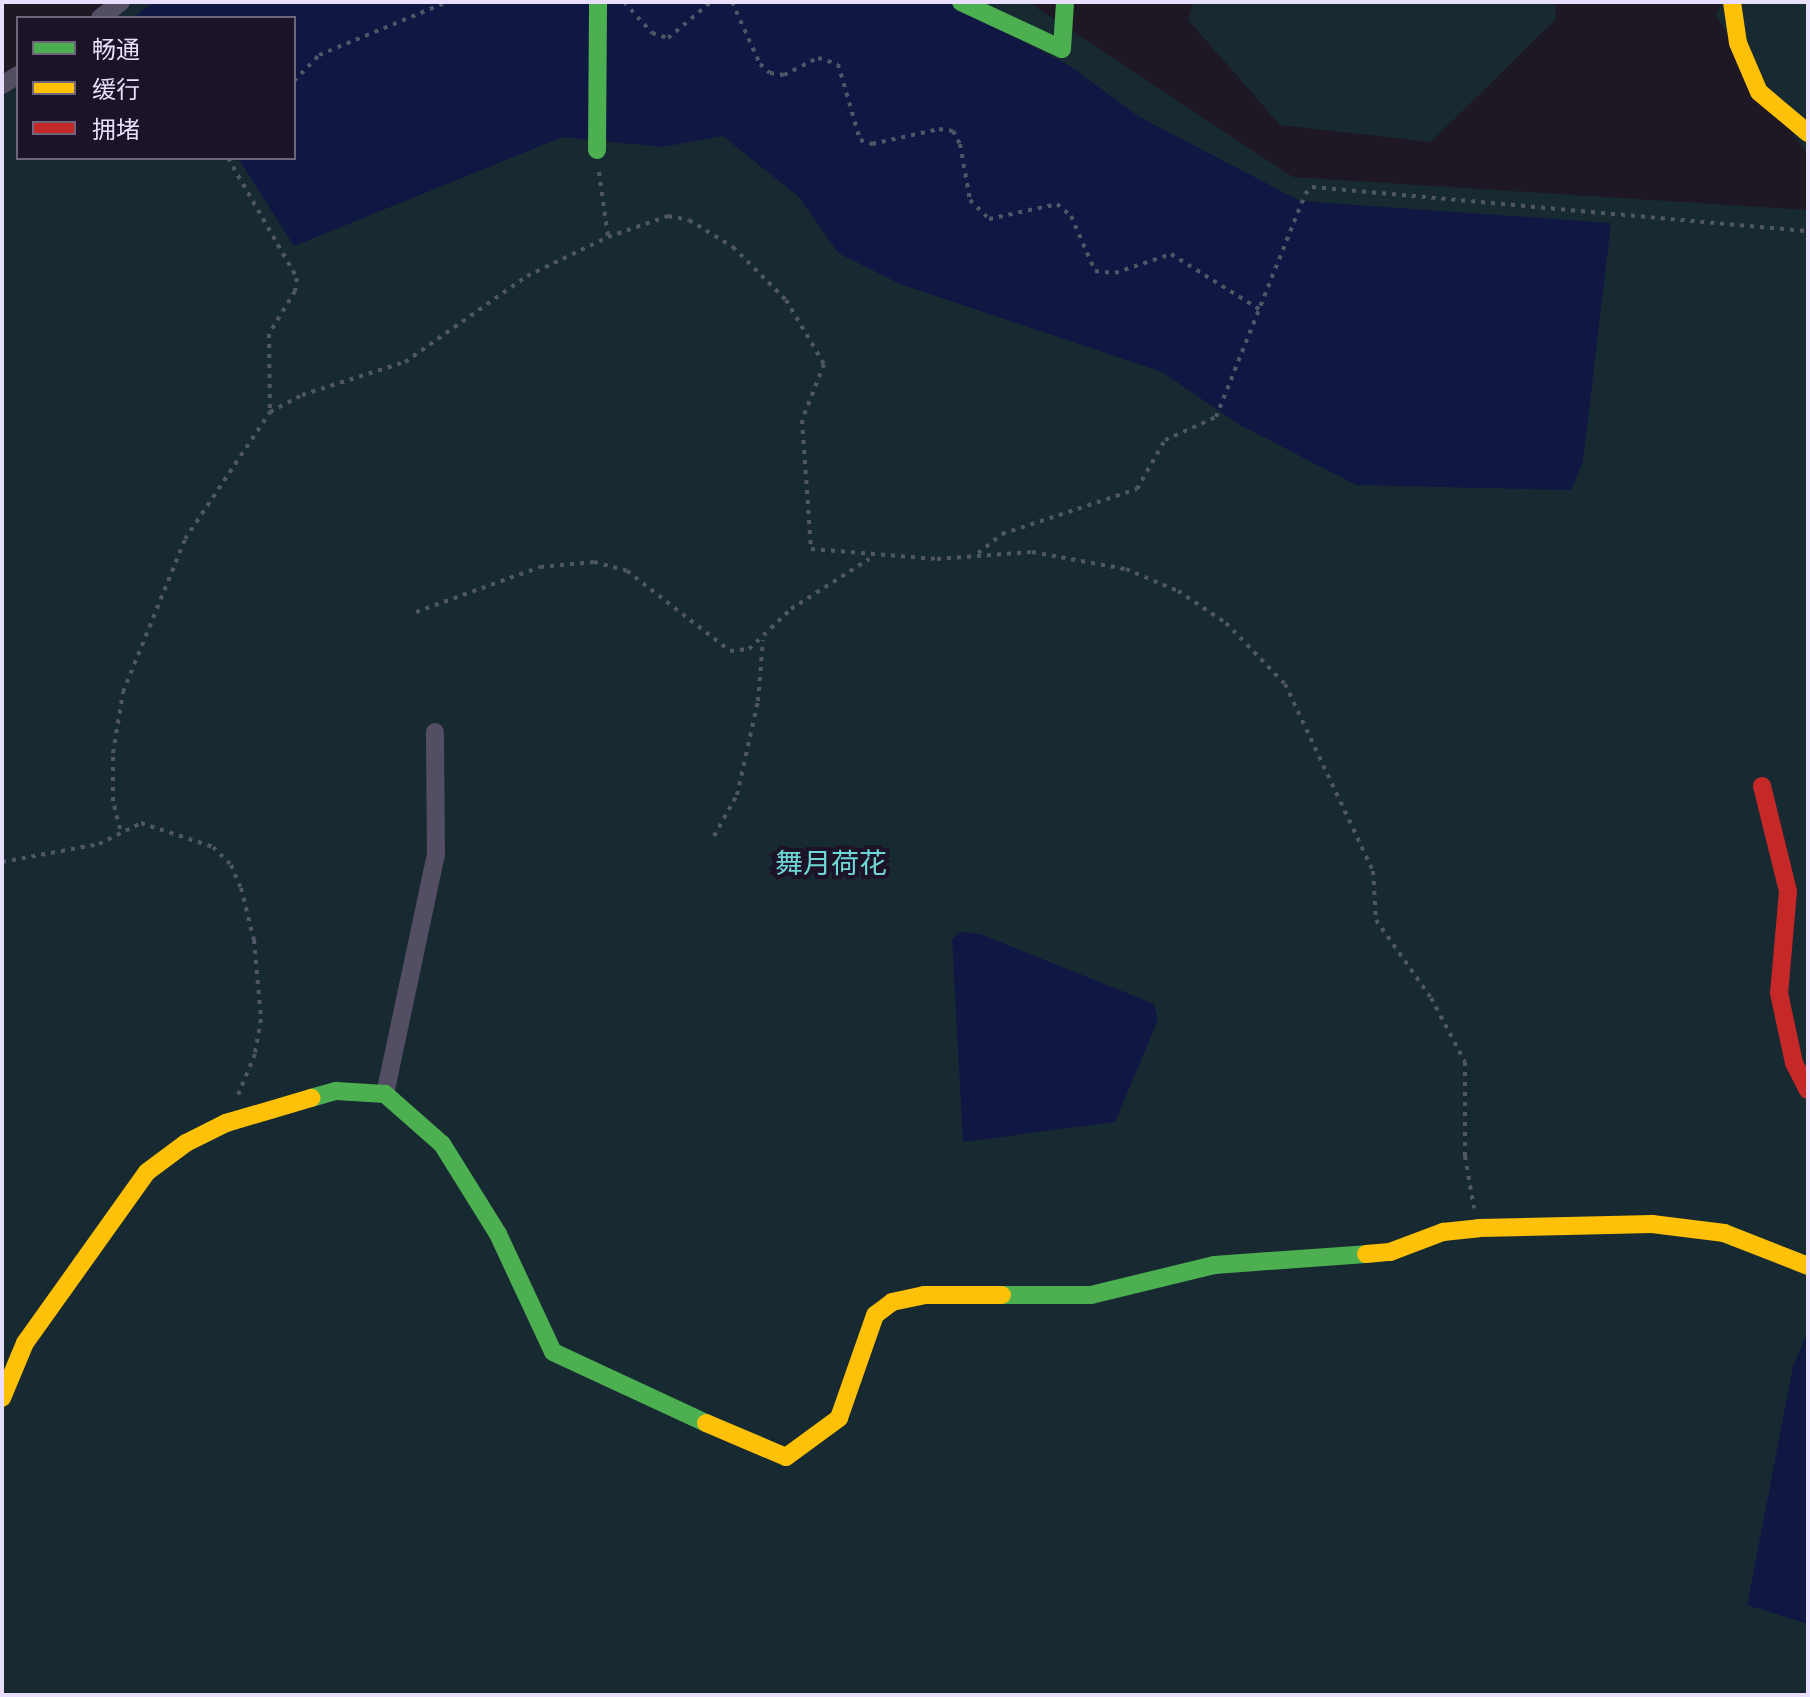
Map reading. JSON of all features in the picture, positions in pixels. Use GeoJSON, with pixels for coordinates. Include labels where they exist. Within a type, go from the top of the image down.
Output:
{"type":"FeatureCollection","features":[{"type":"Feature","properties":{"kind":"street"},"geometry":{"type":"LineString","coordinates":[[103,16],[121,2]]}},
{"type":"Feature","properties":{"kind":"street"},"geometry":{"type":"LineString","coordinates":[[597,150],[598,2]]}},
{"type":"Feature","properties":{"kind":"street"},"geometry":{"type":"LineString","coordinates":[[961,2],[1062,49],[1068,14],[1065,2]]}},
{"type":"Feature","properties":{"kind":"street"},"geometry":{"type":"LineString","coordinates":[[1732,2],[1738,43],[1759,92],[1808,133]]}},
{"type":"Feature","properties":{"kind":"street"},"geometry":{"type":"LineString","coordinates":[[385,1094],[436,855],[435,732]]}},
{"type":"Feature","properties":{"kind":"street"},"geometry":{"type":"LineString","coordinates":[[1762,786],[1788,891],[1779,993],[1794,1063],[1808,1090]]}},
{"type":"Feature","properties":{"kind":"street"},"geometry":{"type":"LineString","coordinates":[[2,1398],[25,1343],[108,1220],[147,1172],[186,1143],[226,1123],[336,1091],[385,1094],[442,1144],[498,1234],[553,1352],[574,1366],[786,1457],[839,1418],[875,1315],[892,1302],[924,1295],[1091,1295],[1214,1265],[1390,1252],[1443,1232],[1479,1228],[1652,1224],[1724,1233],[1808,1266]]}},
{"type":"Feature","properties":{"kind":"path"},"geometry":{"type":"LineString","coordinates":[[296,79],[319,55],[447,2]]}},
{"type":"Feature","properties":{"kind":"path"},"geometry":{"type":"LineString","coordinates":[[624,2],[652,33],[668,38],[711,2]]}},
{"type":"Feature","properties":{"kind":"path"},"geometry":{"type":"LineString","coordinates":[[732,2],[760,64],[770,73],[784,75],[818,58],[838,64],[860,140],[872,144],[939,129],[953,131],[960,144],[970,200],[989,219],[1057,204],[1071,216],[1095,271],[1115,273],[1171,254],[1260,309]]}},
{"type":"Feature","properties":{"kind":"path"},"geometry":{"type":"LineString","coordinates":[[597,150],[608,237]]}},
{"type":"Feature","properties":{"kind":"path"},"geometry":{"type":"LineString","coordinates":[[229,160],[297,278],[295,291],[269,334],[270,412]]}},
{"type":"Feature","properties":{"kind":"path"},"geometry":{"type":"LineString","coordinates":[[978,553],[1002,534],[1137,489],[1165,440],[1216,417],[1305,194],[1312,187],[1808,231]]}},
{"type":"Feature","properties":{"kind":"path"},"geometry":{"type":"LineString","coordinates":[[120,829],[113,801],[113,753],[123,692],[185,539],[270,412],[302,395],[405,362],[527,276],[608,237],[668,216],[689,220],[733,247],[786,300],[824,364],[802,420],[811,549],[871,557],[937,559],[978,553],[1032,552],[1126,569],[1178,591],[1226,623],[1285,684],[1373,871],[1380,928],[1431,998],[1465,1062],[1465,1156],[1479,1228]]}},
{"type":"Feature","properties":{"kind":"path"},"geometry":{"type":"LineString","coordinates":[[416,612],[540,567],[594,562],[627,571],[730,651],[749,649],[763,640],[791,609],[871,557]]}},
{"type":"Feature","properties":{"kind":"path"},"geometry":{"type":"LineString","coordinates":[[714,836],[737,795],[756,714],[763,640]]}},
{"type":"Feature","properties":{"kind":"path"},"geometry":{"type":"LineString","coordinates":[[2,862],[99,844],[120,829],[141,823],[189,835],[222,856],[241,888],[254,940],[261,1019],[255,1054],[226,1123]]}},
{"type":"Feature","properties":{"kind":"green space","name":"舞月荷花"},"geometry":{"type":"Polygon","coordinates":[[[108,2],[1028,2],[1293,177],[1808,210],[1808,1695],[2,1695],[2,88],[16,77],[16,160],[296,160],[296,16],[90,16],[108,2]]]}},
{"type":"Feature","properties":{"kind":"green space"},"geometry":{"type":"Polygon","coordinates":[[[1193,2],[1555,2],[1556,19],[1431,142],[1280,125],[1188,20],[1193,2]]]}},
{"type":"Feature","properties":{"kind":"green space"},"geometry":{"type":"Polygon","coordinates":[[[1722,2],[1808,2],[1808,156],[1716,16],[1722,2]]]}},
{"type":"Feature","properties":{"kind":"shaded area"},"geometry":{"type":"Polygon","coordinates":[[[154,2],[948,2],[1070,66],[1138,116],[1300,201],[1611,223],[1583,462],[1571,490],[1356,485],[1240,425],[1162,372],[900,284],[838,253],[799,197],[723,136],[662,147],[563,137],[294,246],[239,160],[296,160],[296,16],[135,16],[154,2]]]}},
{"type":"Feature","properties":{"kind":"shaded area"},"geometry":{"type":"Polygon","coordinates":[[[960,932],[980,934],[1154,1004],[1158,1020],[1115,1122],[963,1142],[952,939],[960,932]]]}},
{"type":"Feature","properties":{"kind":"shaded area"},"geometry":{"type":"Polygon","coordinates":[[[1808,1330],[1808,1624],[1747,1605],[1793,1367],[1808,1330]]]}},
{"type":"Feature","properties":{"kind":"traffic: fast"},"geometry":{"type":"LineString","coordinates":[[597,150],[598,2]]}},
{"type":"Feature","properties":{"kind":"traffic: fast"},"geometry":{"type":"LineString","coordinates":[[961,2],[1062,49],[1065,2]]}},
{"type":"Feature","properties":{"kind":"traffic: fast"},"geometry":{"type":"LineString","coordinates":[[311,1098],[336,1091],[385,1094],[442,1144],[498,1234],[553,1352],[706,1423]]}},
{"type":"Feature","properties":{"kind":"traffic: fast"},"geometry":{"type":"LineString","coordinates":[[1002,1295],[1091,1295],[1214,1265],[1366,1254]]}},
{"type":"Feature","properties":{"kind":"traffic: slow"},"geometry":{"type":"LineString","coordinates":[[1732,2],[1738,43],[1759,92],[1808,133]]}},
{"type":"Feature","properties":{"kind":"traffic: slow"},"geometry":{"type":"LineString","coordinates":[[2,1398],[25,1343],[147,1172],[186,1143],[226,1123],[311,1098]]}},
{"type":"Feature","properties":{"kind":"traffic: slow"},"geometry":{"type":"LineString","coordinates":[[1366,1254],[1390,1252],[1443,1232],[1479,1228],[1652,1224],[1724,1233],[1808,1266]]}},
{"type":"Feature","properties":{"kind":"traffic: slow"},"geometry":{"type":"LineString","coordinates":[[706,1423],[786,1457],[839,1418],[875,1315],[892,1302],[924,1295],[1002,1295]]}},
{"type":"Feature","properties":{"kind":"traffic: jam"},"geometry":{"type":"LineString","coordinates":[[1762,786],[1788,891],[1779,993],[1794,1063],[1808,1090]]}}]}
